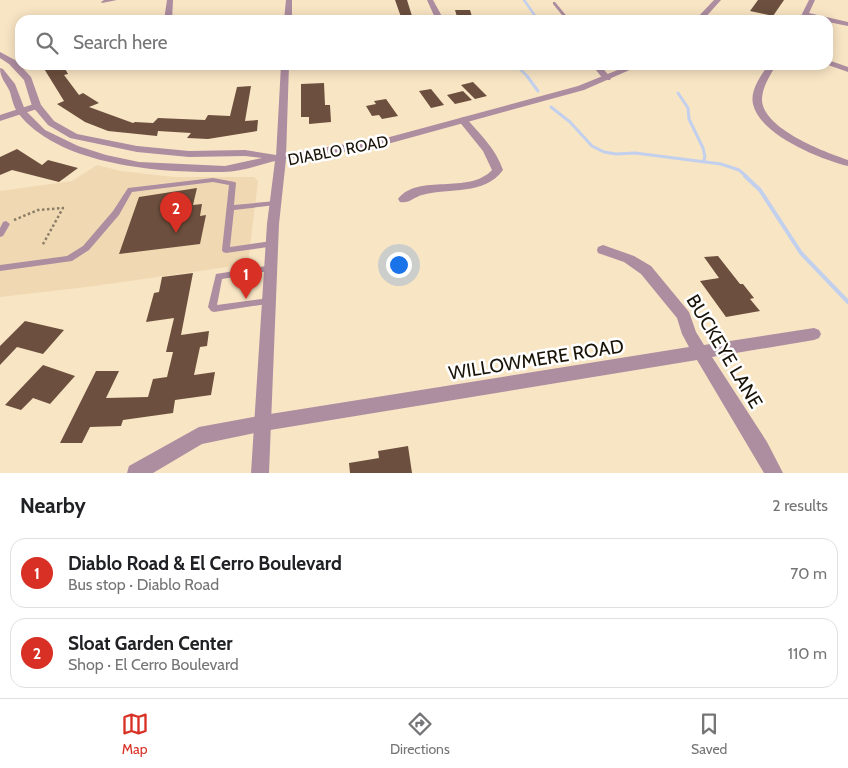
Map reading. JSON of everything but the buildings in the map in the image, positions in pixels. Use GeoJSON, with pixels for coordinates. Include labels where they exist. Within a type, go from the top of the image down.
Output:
{"type":"FeatureCollection","features":[{"type":"Feature","properties":{"kind":"street"},"geometry":{"type":"LineString","coordinates":[[104,2],[114,0]]}},
{"type":"Feature","properties":{"kind":"street"},"geometry":{"type":"LineString","coordinates":[[169,15],[170,0]]}},
{"type":"Feature","properties":{"kind":"street"},"geometry":{"type":"LineString","coordinates":[[288,15],[289,0]]}},
{"type":"Feature","properties":{"kind":"street"},"geometry":{"type":"LineString","coordinates":[[430,0],[438,15]]}},
{"type":"Feature","properties":{"kind":"street"},"geometry":{"type":"LineString","coordinates":[[704,15],[718,0]]}},
{"type":"Feature","properties":{"kind":"street"},"geometry":{"type":"LineString","coordinates":[[806,15],[812,0]]}},
{"type":"Feature","properties":{"kind":"street"},"geometry":{"type":"LineString","coordinates":[[833,22],[848,24]]}},
{"type":"Feature","properties":{"kind":"street"},"geometry":{"type":"LineString","coordinates":[[0,54],[15,65]]}},
{"type":"Feature","properties":{"kind":"street"},"geometry":{"type":"LineString","coordinates":[[833,64],[848,70]]}},
{"type":"Feature","properties":{"kind":"street"},"geometry":{"type":"LineString","coordinates":[[20,70],[28,79],[37,106],[51,123],[74,136],[137,149],[189,154],[245,153],[282,157]]}},
{"type":"Feature","properties":{"kind":"street"},"geometry":{"type":"LineString","coordinates":[[282,157],[286,70]]}},
{"type":"Feature","properties":{"kind":"street"},"geometry":{"type":"LineString","coordinates":[[600,70],[607,78]]}},
{"type":"Feature","properties":{"kind":"street"},"geometry":{"type":"LineString","coordinates":[[769,70],[759,87],[758,106],[768,120],[784,134],[828,157],[848,163]]}},
{"type":"Feature","properties":{"kind":"street"},"geometry":{"type":"LineString","coordinates":[[0,71],[11,84],[21,111],[42,132],[56,140],[89,153],[139,165],[225,169],[282,157]]}},
{"type":"Feature","properties":{"kind":"street","name":"DIABLO ROAD"},"geometry":{"type":"LineString","coordinates":[[260,473],[272,244],[282,157],[387,141],[581,88],[624,71]]}},
{"type":"Feature","properties":{"kind":"street"},"geometry":{"type":"LineString","coordinates":[[0,118],[37,106]]}},
{"type":"Feature","properties":{"kind":"street"},"geometry":{"type":"LineString","coordinates":[[404,200],[419,191],[485,182],[496,174],[498,170],[491,154],[463,120]]}},
{"type":"Feature","properties":{"kind":"street","name":"BUCKEYE LANE"},"geometry":{"type":"LineString","coordinates":[[603,250],[629,258],[646,270],[684,316],[689,334],[761,448],[774,473]]}},
{"type":"Feature","properties":{"kind":"street","name":"WILLOWMERE ROAD"},"geometry":{"type":"LineString","coordinates":[[136,473],[199,436],[264,423],[814,334]]}},
{"type":"Feature","properties":{"kind":"lane"},"geometry":{"type":"LineString","coordinates":[[554,3],[564,15]]}},
{"type":"Feature","properties":{"kind":"lane"},"geometry":{"type":"LineString","coordinates":[[0,268],[68,259],[86,248],[116,213],[130,190],[213,180],[233,183],[226,250],[272,244]]}},
{"type":"Feature","properties":{"kind":"lane"},"geometry":{"type":"LineString","coordinates":[[230,208],[276,203]]}},
{"type":"Feature","properties":{"kind":"lane"},"geometry":{"type":"LineString","coordinates":[[0,234],[6,224]]}},
{"type":"Feature","properties":{"kind":"lane"},"geometry":{"type":"LineString","coordinates":[[270,301],[214,309],[212,307],[219,276],[272,268]]}},
{"type":"Feature","properties":{"kind":"path"},"geometry":{"type":"LineString","coordinates":[[6,224],[34,211],[54,207],[63,208],[42,246]]}},
{"type":"Feature","properties":{"kind":"shaded area"},"geometry":{"type":"Polygon","coordinates":[[[97,165],[121,171],[174,177],[254,177],[258,181],[248,264],[95,286],[0,297],[0,191],[72,181],[97,165]]]}},
{"type":"Feature","properties":{"kind":"waterway"},"geometry":{"type":"LineString","coordinates":[[524,0],[534,15]]}},
{"type":"Feature","properties":{"kind":"waterway"},"geometry":{"type":"LineString","coordinates":[[521,70],[527,76]]}},
{"type":"Feature","properties":{"kind":"waterway"},"geometry":{"type":"LineString","coordinates":[[527,76],[538,91]]}},
{"type":"Feature","properties":{"kind":"waterway"},"geometry":{"type":"LineString","coordinates":[[678,93],[688,108],[689,119],[703,148],[705,157],[703,162]]}},
{"type":"Feature","properties":{"kind":"waterway"},"geometry":{"type":"LineString","coordinates":[[551,107],[570,122],[592,146],[604,152],[616,154],[635,153],[703,162]]}},
{"type":"Feature","properties":{"kind":"waterway"},"geometry":{"type":"LineString","coordinates":[[703,162],[721,164],[739,170],[747,177]]}},
{"type":"Feature","properties":{"kind":"waterway"},"geometry":{"type":"LineString","coordinates":[[745,176],[760,190],[801,253],[848,302]]}},
{"type":"Feature","properties":{"kind":"place","name":"Sloat Garden Center"},"geometry":{"type":"Point","coordinates":[176,233]}},
{"type":"Feature","properties":{"kind":"place","name":"Diablo Road & El Cerro Boulevard"},"geometry":{"type":"Point","coordinates":[246,299]}}]}
